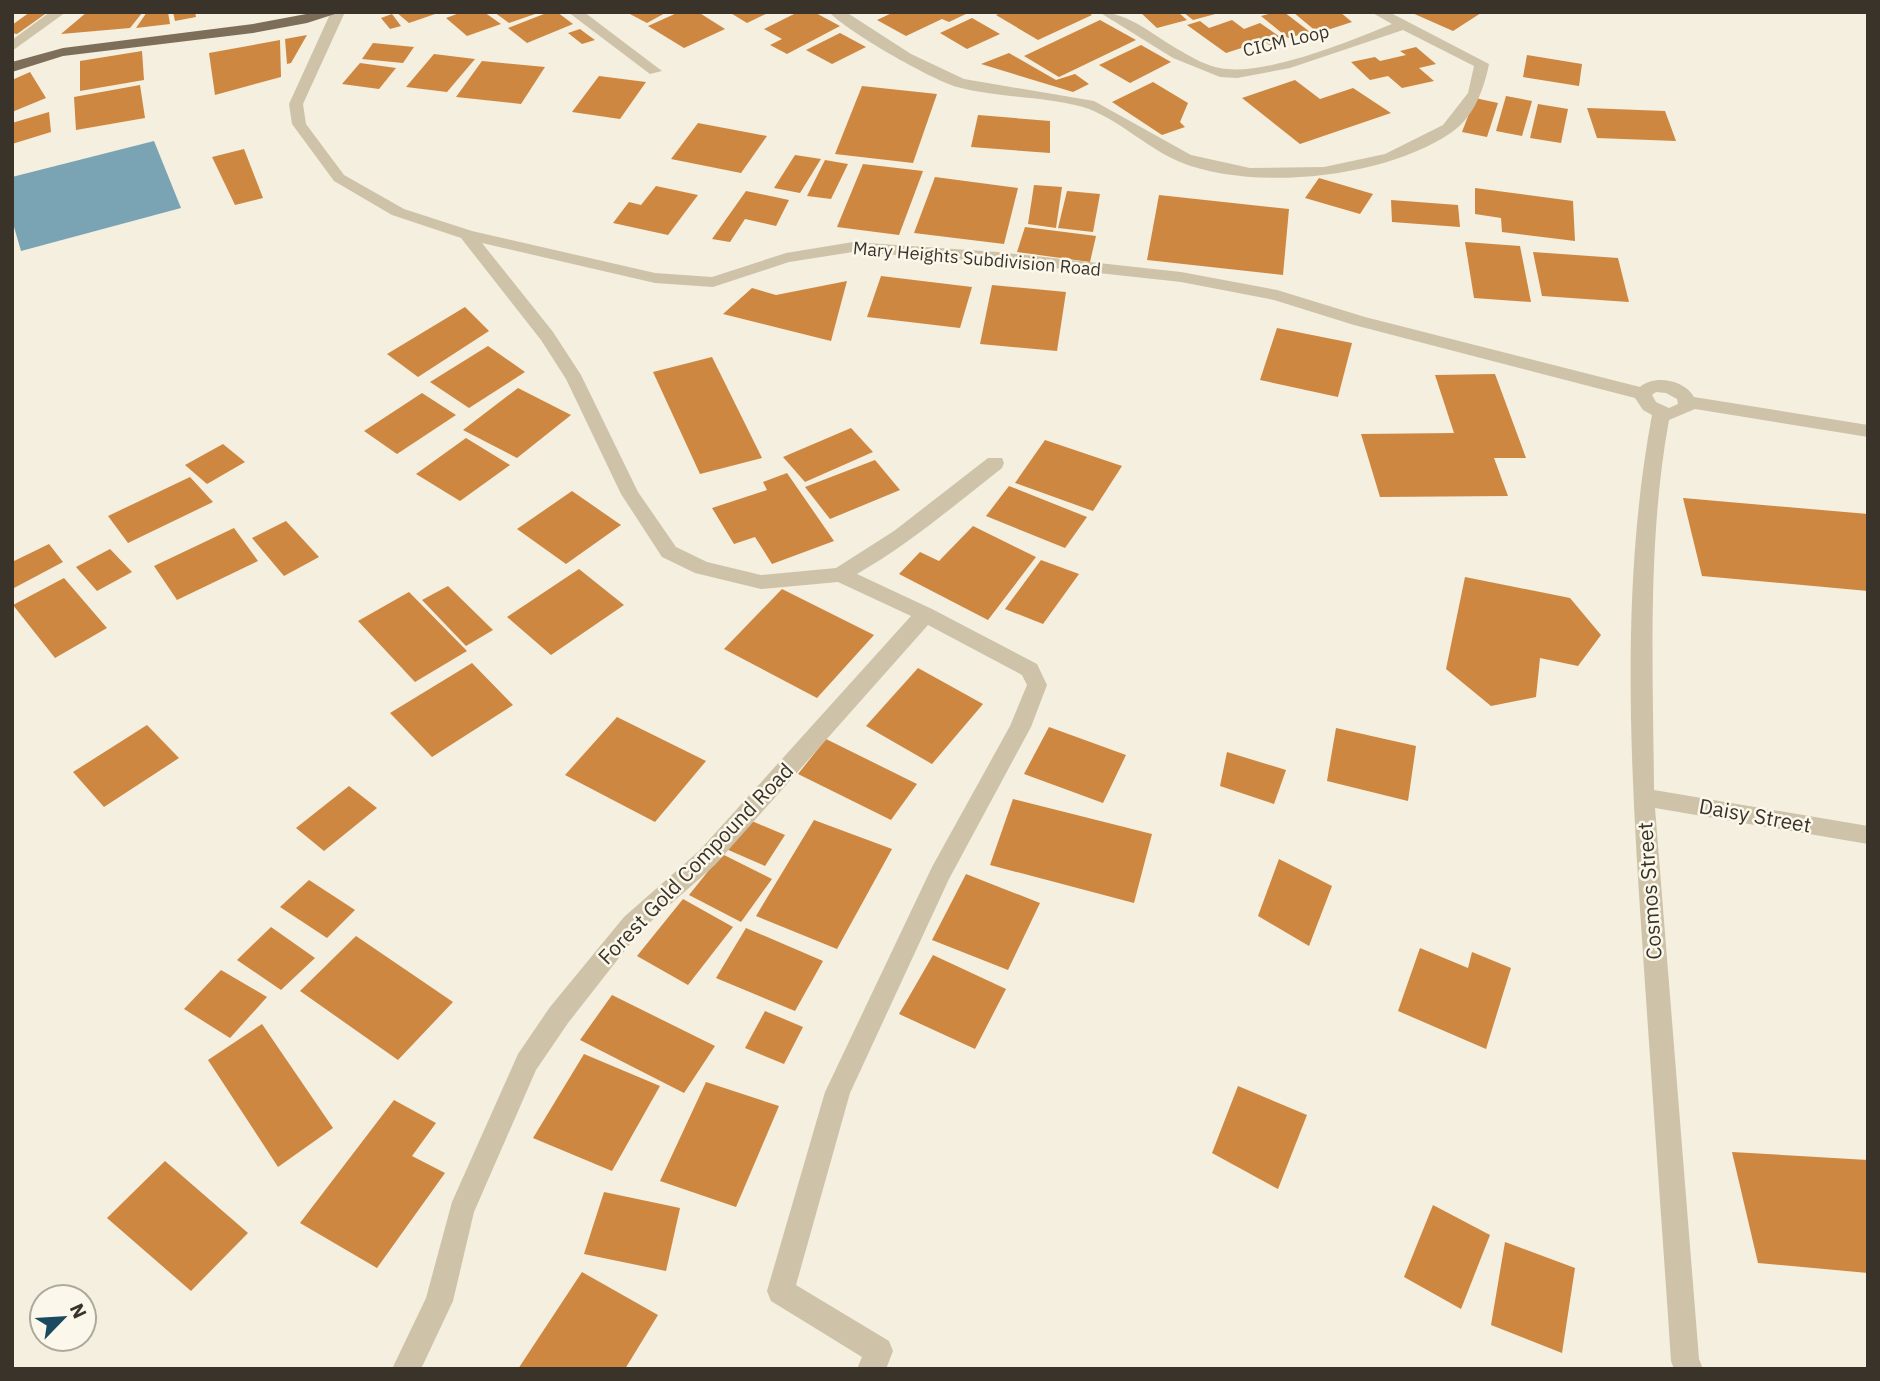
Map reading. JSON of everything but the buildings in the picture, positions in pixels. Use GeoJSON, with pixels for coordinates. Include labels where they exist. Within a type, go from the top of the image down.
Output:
{"type":"FeatureCollection","features":[{"type":"Feature","properties":{"kind":"main road"},"geometry":{"type":"LineString","coordinates":[[12,68],[29,59],[293,22],[336,12]]}},
{"type":"Feature","properties":{"kind":"street"},"geometry":{"type":"LineString","coordinates":[[12,47],[59,12]]}},
{"type":"Feature","properties":{"kind":"street","name":"Mary Heights Subdivision Road"},"geometry":{"type":"LineString","coordinates":[[336,12],[296,104],[299,124],[339,178],[398,212],[467,235],[655,278],[713,282],[786,258],[853,247],[998,257],[1181,278],[1277,295],[1360,321],[1643,394]]}},
{"type":"Feature","properties":{"kind":"street"},"geometry":{"type":"LineString","coordinates":[[575,12],[655,71]]}},
{"type":"Feature","properties":{"kind":"street"},"geometry":{"type":"LineString","coordinates":[[836,12],[906,57],[960,83],[1089,104],[1186,159],[1250,173],[1324,172],[1390,157],[1448,128],[1475,94],[1482,64],[1378,12]]}},
{"type":"Feature","properties":{"kind":"street","name":"CICM Loop"},"geometry":{"type":"LineString","coordinates":[[1106,12],[1195,63],[1222,73],[1258,70],[1352,46],[1403,25]]}},
{"type":"Feature","properties":{"kind":"street"},"geometry":{"type":"LineString","coordinates":[[12,53],[29,59]]}},
{"type":"Feature","properties":{"kind":"street"},"geometry":{"type":"LineString","coordinates":[[467,235],[547,336],[575,379],[630,494],[669,552],[702,568],[761,582],[840,575],[886,549],[924,523],[995,463]]}},
{"type":"Feature","properties":{"kind":"street"},"geometry":{"type":"LineString","coordinates":[[1652,386],[1670,387],[1685,396],[1687,402],[1684,411],[1661,413],[1644,401],[1643,394],[1652,386]]}},
{"type":"Feature","properties":{"kind":"street"},"geometry":{"type":"LineString","coordinates":[[1687,402],[1868,431]]}},
{"type":"Feature","properties":{"kind":"street","name":"Cosmos Street"},"geometry":{"type":"LineString","coordinates":[[1661,413],[1643,593],[1643,796],[1685,1361],[1689,1369]]}},
{"type":"Feature","properties":{"kind":"street"},"geometry":{"type":"LineString","coordinates":[[840,575],[925,614],[1030,670],[1037,685],[1020,727],[940,874],[838,1092],[781,1290],[879,1352],[872,1369]]}},
{"type":"Feature","properties":{"kind":"street","name":"Forest Gold Compound Road"},"geometry":{"type":"LineString","coordinates":[[406,1369],[439,1301],[461,1211],[527,1062],[552,1024],[632,924],[707,858],[925,614]]}},
{"type":"Feature","properties":{"kind":"street","name":"Daisy Street"},"geometry":{"type":"LineString","coordinates":[[1643,796],[1868,835]]}},
{"type":"Feature","properties":{"kind":"water"},"geometry":{"type":"Polygon","coordinates":[[[154,141],[181,208],[21,251],[12,220],[12,177],[154,141]]]}}]}
